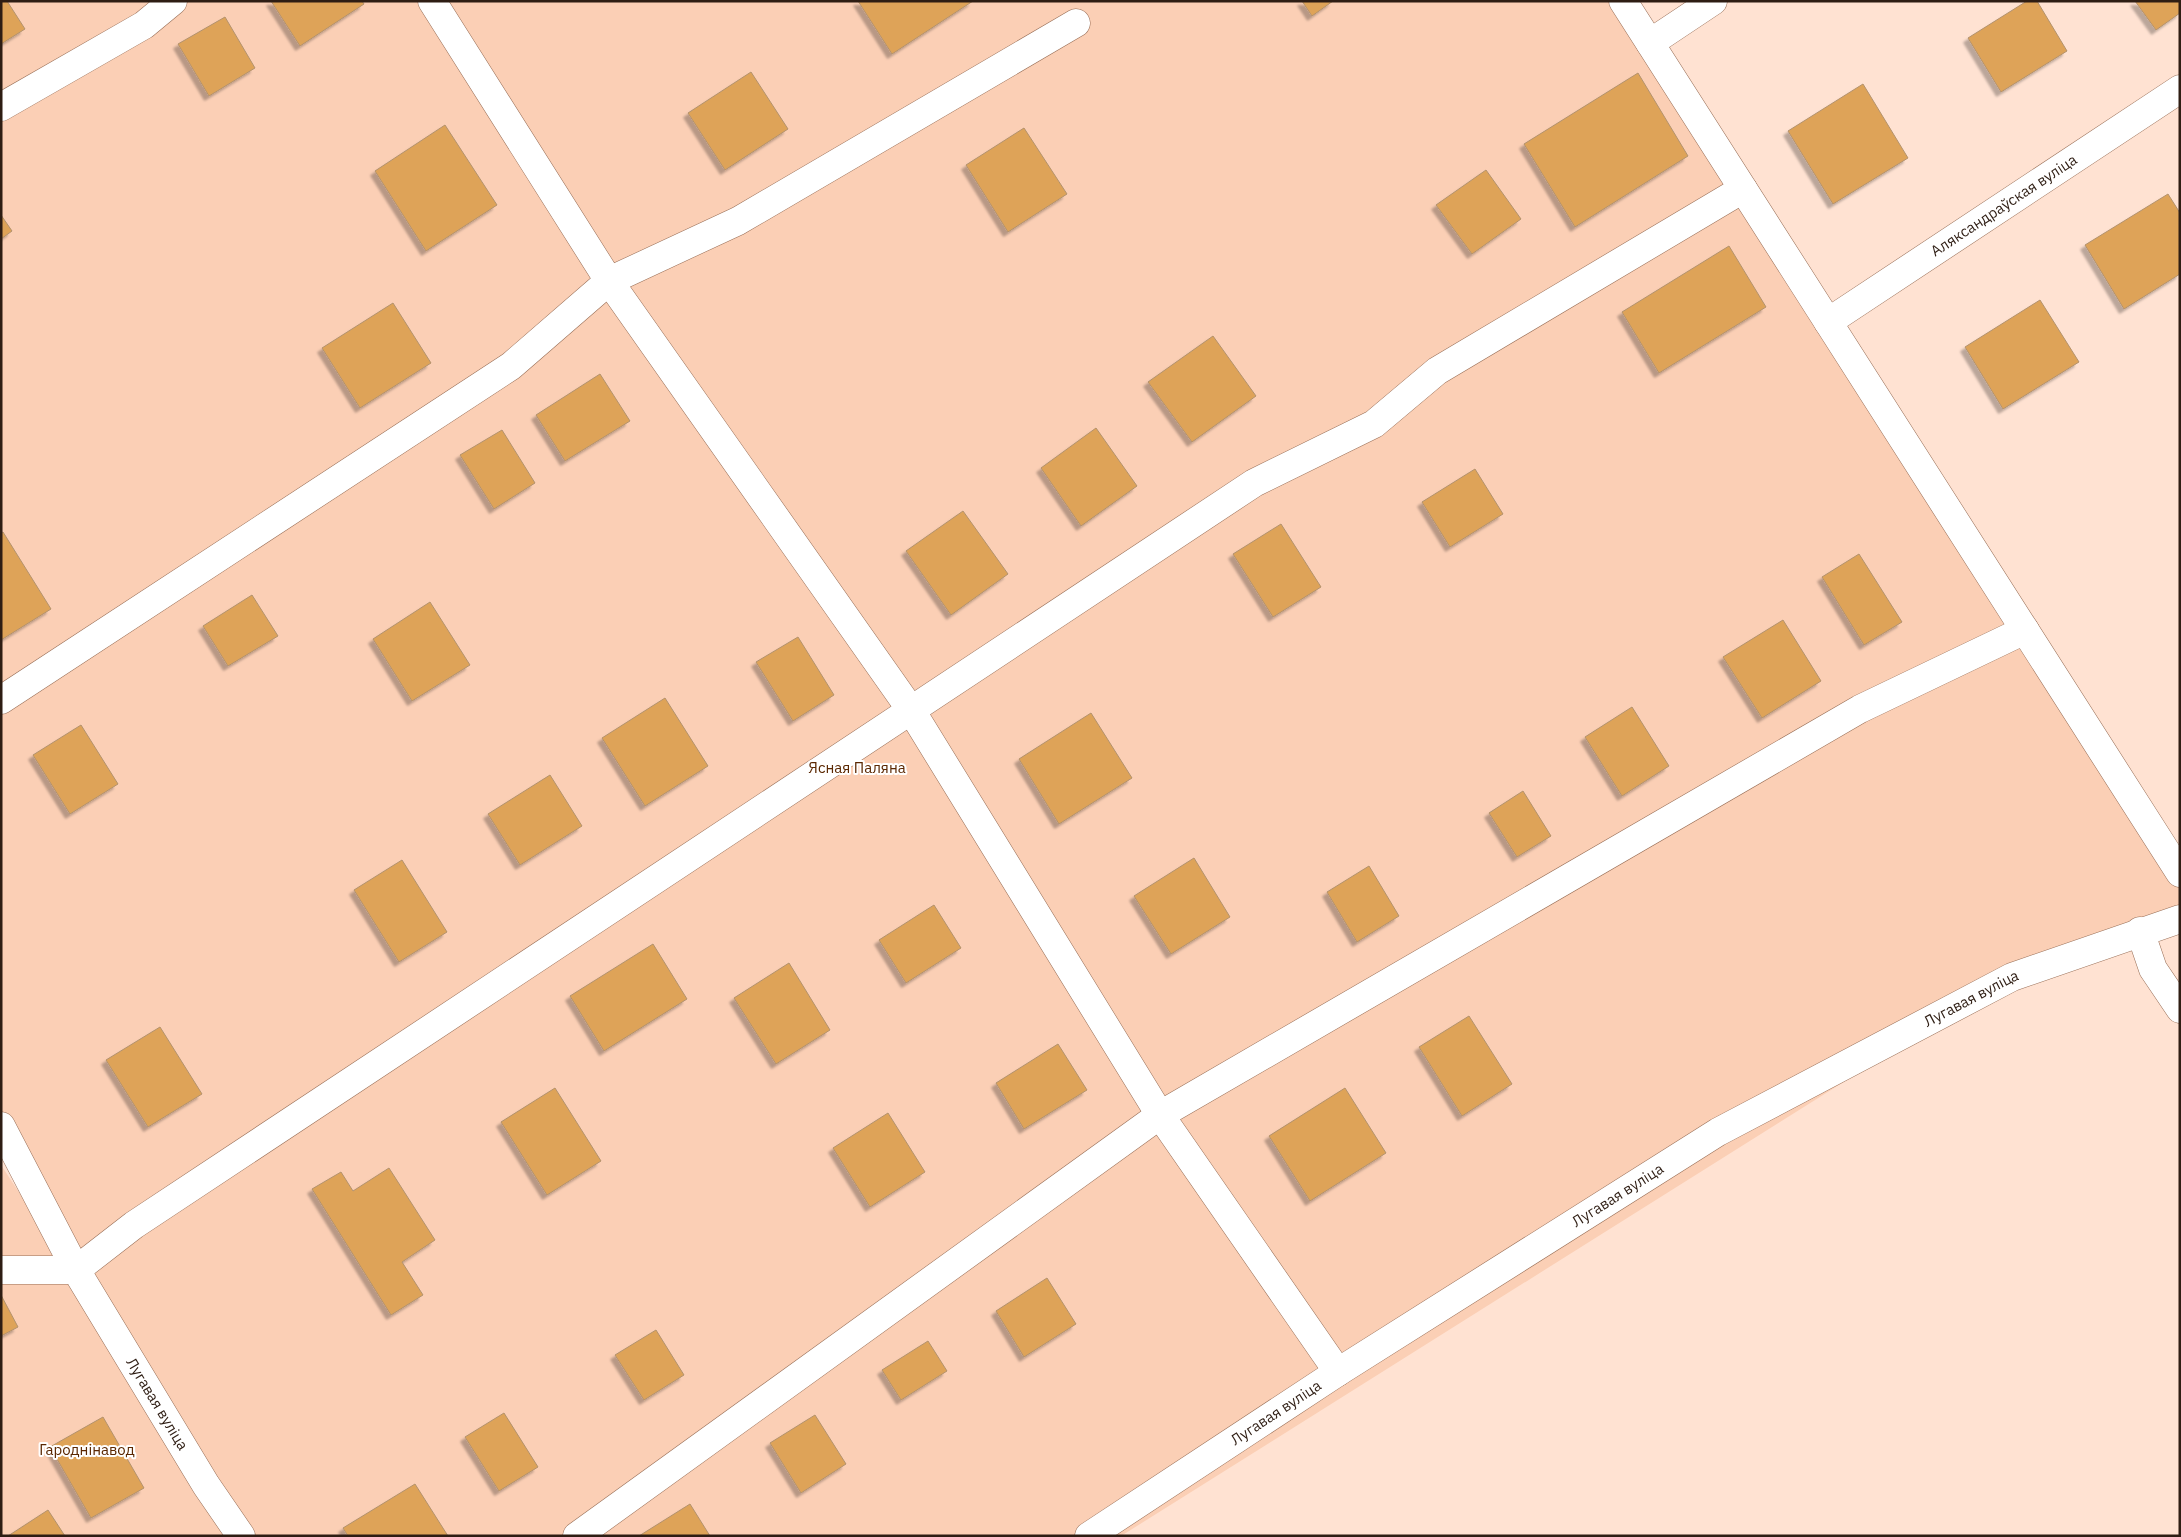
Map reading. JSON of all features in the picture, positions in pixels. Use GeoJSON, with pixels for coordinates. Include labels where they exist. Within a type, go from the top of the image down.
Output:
{"type":"FeatureCollection","features":[{"type":"Feature","properties":{"kind":"street"},"geometry":{"type":"LineString","coordinates":[[1,107],[144,25],[173,1]]}},
{"type":"Feature","properties":{"kind":"street"},"geometry":{"type":"LineString","coordinates":[[432,1],[609,281],[911,710],[1160,1115],[1338,1372]]}},
{"type":"Feature","properties":{"kind":"street"},"geometry":{"type":"LineString","coordinates":[[1623,1],[2180,873]]}},
{"type":"Feature","properties":{"kind":"street"},"geometry":{"type":"LineString","coordinates":[[1650,43],[1713,1]]}},
{"type":"Feature","properties":{"kind":"street"},"geometry":{"type":"LineString","coordinates":[[1,700],[511,366],[609,281],[738,221],[1076,23]]}},
{"type":"Feature","properties":{"kind":"street","name":"Аляксандраўская вуліца"},"geometry":{"type":"LineString","coordinates":[[1828,322],[2180,89]]}},
{"type":"Feature","properties":{"kind":"street"},"geometry":{"type":"LineString","coordinates":[[1,1270],[76,1270],[134,1225],[1254,483],[1374,424],[1437,371],[1744,190]]}},
{"type":"Feature","properties":{"kind":"street"},"geometry":{"type":"LineString","coordinates":[[577,1536],[1160,1115],[1860,709],[2025,630]]}},
{"type":"Feature","properties":{"kind":"street","name":"Лугавая вуліца"},"geometry":{"type":"LineString","coordinates":[[1089,1536],[1338,1372],[1718,1132],[2012,977],[2140,931],[2180,919]]}},
{"type":"Feature","properties":{"kind":"street"},"geometry":{"type":"LineString","coordinates":[[2140,931],[2153,969],[2180,1010]]}},
{"type":"Feature","properties":{"kind":"street","name":"Лугавая вуліца"},"geometry":{"type":"LineString","coordinates":[[1,1126],[76,1270],[201,1476],[241,1536]]}},
{"type":"Feature","properties":{"kind":"green space","name":"Ясная Паляна"},"geometry":{"type":"Polygon","coordinates":[[[1,1],[1623,1],[2180,873],[2180,919],[2011,977],[1121,1536],[251,1536],[1,1137],[1,1]]]}},
{"type":"Feature","properties":{"kind":"green space","name":"Гароднінавод"},"geometry":{"type":"Polygon","coordinates":[[[1,1165],[245,1536],[1,1536],[1,1165]]]}},
{"type":"Feature","properties":{"kind":"building"},"geometry":{"type":"Polygon","coordinates":[[[1,1],[7,1],[25,29],[1,44],[1,1]]]}},
{"type":"Feature","properties":{"kind":"building"},"geometry":{"type":"Polygon","coordinates":[[[271,1],[362,1],[364,4],[300,46],[271,1]]]}},
{"type":"Feature","properties":{"kind":"building"},"geometry":{"type":"Polygon","coordinates":[[[858,1],[973,1],[892,54],[858,1]]]}},
{"type":"Feature","properties":{"kind":"building"},"geometry":{"type":"Polygon","coordinates":[[[1302,1],[1333,1],[1312,16],[1302,1]]]}},
{"type":"Feature","properties":{"kind":"building"},"geometry":{"type":"Polygon","coordinates":[[[2027,1],[2037,1],[2067,51],[2001,92],[1968,38],[2027,1]]]}},
{"type":"Feature","properties":{"kind":"building"},"geometry":{"type":"Polygon","coordinates":[[[2135,1],[2180,1],[2180,13],[2156,30],[2135,1]]]}},
{"type":"Feature","properties":{"kind":"building"},"geometry":{"type":"Polygon","coordinates":[[[225,17],[255,68],[209,96],[178,44],[225,17]]]}},
{"type":"Feature","properties":{"kind":"building"},"geometry":{"type":"Polygon","coordinates":[[[751,72],[788,129],[725,170],[688,113],[751,72]]]}},
{"type":"Feature","properties":{"kind":"building"},"geometry":{"type":"Polygon","coordinates":[[[1638,73],[1688,156],[1575,227],[1524,144],[1638,73]]]}},
{"type":"Feature","properties":{"kind":"building"},"geometry":{"type":"Polygon","coordinates":[[[1863,84],[1908,158],[1833,204],[1788,131],[1863,84]]]}},
{"type":"Feature","properties":{"kind":"building"},"geometry":{"type":"Polygon","coordinates":[[[445,125],[497,205],[426,251],[375,171],[445,125]]]}},
{"type":"Feature","properties":{"kind":"building"},"geometry":{"type":"Polygon","coordinates":[[[1024,128],[1067,194],[1008,232],[966,165],[1024,128]]]}},
{"type":"Feature","properties":{"kind":"building"},"geometry":{"type":"Polygon","coordinates":[[[1486,170],[1521,219],[1472,254],[1436,205],[1486,170]]]}},
{"type":"Feature","properties":{"kind":"building"},"geometry":{"type":"Polygon","coordinates":[[[2168,194],[2180,213],[2180,274],[2124,309],[2085,245],[2168,194]]]}},
{"type":"Feature","properties":{"kind":"building"},"geometry":{"type":"Polygon","coordinates":[[[1,215],[12,231],[1,239],[1,215]]]}},
{"type":"Feature","properties":{"kind":"building"},"geometry":{"type":"Polygon","coordinates":[[[1729,246],[1766,307],[1659,373],[1622,312],[1729,246]]]}},
{"type":"Feature","properties":{"kind":"building"},"geometry":{"type":"Polygon","coordinates":[[[2040,300],[2079,362],[2003,409],[1965,347],[2040,300]]]}},
{"type":"Feature","properties":{"kind":"building"},"geometry":{"type":"Polygon","coordinates":[[[393,303],[431,363],[360,408],[322,348],[393,303]]]}},
{"type":"Feature","properties":{"kind":"building"},"geometry":{"type":"Polygon","coordinates":[[[1213,336],[1256,396],[1192,442],[1148,382],[1213,336]]]}},
{"type":"Feature","properties":{"kind":"building"},"geometry":{"type":"Polygon","coordinates":[[[600,374],[630,421],[565,461],[536,415],[600,374]]]}},
{"type":"Feature","properties":{"kind":"building"},"geometry":{"type":"Polygon","coordinates":[[[1096,428],[1137,486],[1081,526],[1041,468],[1096,428]]]}},
{"type":"Feature","properties":{"kind":"building"},"geometry":{"type":"Polygon","coordinates":[[[502,430],[535,483],[494,509],[460,455],[502,430]]]}},
{"type":"Feature","properties":{"kind":"building"},"geometry":{"type":"Polygon","coordinates":[[[1475,469],[1503,514],[1450,547],[1422,502],[1475,469]]]}},
{"type":"Feature","properties":{"kind":"building"},"geometry":{"type":"Polygon","coordinates":[[[963,511],[1008,574],[951,615],[906,551],[963,511]]]}},
{"type":"Feature","properties":{"kind":"building"},"geometry":{"type":"Polygon","coordinates":[[[1281,524],[1321,587],[1273,617],[1233,554],[1281,524]]]}},
{"type":"Feature","properties":{"kind":"building"},"geometry":{"type":"Polygon","coordinates":[[[3,532],[51,609],[1,640],[1,533],[3,532]]]}},
{"type":"Feature","properties":{"kind":"building"},"geometry":{"type":"Polygon","coordinates":[[[1859,554],[1902,622],[1864,645],[1822,577],[1859,554]]]}},
{"type":"Feature","properties":{"kind":"building"},"geometry":{"type":"Polygon","coordinates":[[[252,595],[278,636],[228,666],[203,626],[252,595]]]}},
{"type":"Feature","properties":{"kind":"building"},"geometry":{"type":"Polygon","coordinates":[[[430,602],[470,665],[412,701],[373,639],[430,602]]]}},
{"type":"Feature","properties":{"kind":"building"},"geometry":{"type":"Polygon","coordinates":[[[1783,620],[1821,681],[1762,718],[1723,657],[1783,620]]]}},
{"type":"Feature","properties":{"kind":"building"},"geometry":{"type":"Polygon","coordinates":[[[798,637],[834,695],[793,721],[756,662],[798,637]]]}},
{"type":"Feature","properties":{"kind":"building"},"geometry":{"type":"Polygon","coordinates":[[[665,698],[708,766],[645,806],[602,738],[665,698]]]}},
{"type":"Feature","properties":{"kind":"building"},"geometry":{"type":"Polygon","coordinates":[[[1632,707],[1669,766],[1622,796],[1585,737],[1632,707]]]}},
{"type":"Feature","properties":{"kind":"building"},"geometry":{"type":"Polygon","coordinates":[[[1091,713],[1132,778],[1059,824],[1019,759],[1091,713]]]}},
{"type":"Feature","properties":{"kind":"building"},"geometry":{"type":"Polygon","coordinates":[[[81,725],[118,784],[70,814],[33,755],[81,725]]]}},
{"type":"Feature","properties":{"kind":"building"},"geometry":{"type":"Polygon","coordinates":[[[550,775],[582,826],[520,865],[488,814],[550,775]]]}},
{"type":"Feature","properties":{"kind":"building"},"geometry":{"type":"Polygon","coordinates":[[[1523,791],[1551,836],[1517,857],[1489,813],[1523,791]]]}},
{"type":"Feature","properties":{"kind":"building"},"geometry":{"type":"Polygon","coordinates":[[[1194,858],[1230,917],[1171,954],[1134,896],[1194,858]]]}},
{"type":"Feature","properties":{"kind":"building"},"geometry":{"type":"Polygon","coordinates":[[[402,860],[447,932],[399,962],[354,890],[402,860]]]}},
{"type":"Feature","properties":{"kind":"building"},"geometry":{"type":"Polygon","coordinates":[[[1369,866],[1399,916],[1357,942],[1327,892],[1369,866]]]}},
{"type":"Feature","properties":{"kind":"building"},"geometry":{"type":"Polygon","coordinates":[[[934,905],[961,948],[906,983],[879,940],[934,905]]]}},
{"type":"Feature","properties":{"kind":"building"},"geometry":{"type":"Polygon","coordinates":[[[653,944],[687,999],[604,1051],[570,996],[653,944]]]}},
{"type":"Feature","properties":{"kind":"building"},"geometry":{"type":"Polygon","coordinates":[[[789,963],[830,1030],[776,1064],[734,998],[789,963]]]}},
{"type":"Feature","properties":{"kind":"building"},"geometry":{"type":"Polygon","coordinates":[[[1469,1016],[1512,1084],[1462,1116],[1419,1047],[1469,1016]]]}},
{"type":"Feature","properties":{"kind":"building"},"geometry":{"type":"Polygon","coordinates":[[[160,1027],[202,1094],[148,1127],[106,1060],[160,1027]]]}},
{"type":"Feature","properties":{"kind":"building"},"geometry":{"type":"Polygon","coordinates":[[[1058,1044],[1087,1090],[1024,1129],[996,1083],[1058,1044]]]}},
{"type":"Feature","properties":{"kind":"building"},"geometry":{"type":"Polygon","coordinates":[[[555,1088],[601,1161],[547,1195],[501,1122],[555,1088]]]}},
{"type":"Feature","properties":{"kind":"building"},"geometry":{"type":"Polygon","coordinates":[[[1345,1088],[1386,1153],[1310,1201],[1269,1136],[1345,1088]]]}},
{"type":"Feature","properties":{"kind":"building"},"geometry":{"type":"Polygon","coordinates":[[[888,1113],[925,1172],[870,1207],[833,1148],[888,1113]]]}},
{"type":"Feature","properties":{"kind":"building"},"geometry":{"type":"Polygon","coordinates":[[[389,1168],[435,1240],[402,1262],[423,1295],[391,1315],[312,1189],[341,1172],[353,1191],[389,1168]]]}},
{"type":"Feature","properties":{"kind":"building"},"geometry":{"type":"Polygon","coordinates":[[[1047,1278],[1076,1324],[1024,1357],[996,1311],[1047,1278]]]}},
{"type":"Feature","properties":{"kind":"building"},"geometry":{"type":"Polygon","coordinates":[[[1,1295],[18,1327],[1,1336],[1,1295]]]}},
{"type":"Feature","properties":{"kind":"building"},"geometry":{"type":"Polygon","coordinates":[[[656,1330],[684,1375],[644,1400],[615,1355],[656,1330]]]}},
{"type":"Feature","properties":{"kind":"building"},"geometry":{"type":"Polygon","coordinates":[[[928,1341],[947,1371],[901,1400],[882,1370],[928,1341]]]}},
{"type":"Feature","properties":{"kind":"building"},"geometry":{"type":"Polygon","coordinates":[[[504,1413],[538,1467],[499,1491],[465,1437],[504,1413]]]}},
{"type":"Feature","properties":{"kind":"building"},"geometry":{"type":"Polygon","coordinates":[[[815,1415],[846,1464],[801,1493],[770,1443],[815,1415]]]}},
{"type":"Feature","properties":{"kind":"building"},"geometry":{"type":"Polygon","coordinates":[[[103,1417],[144,1488],[91,1518],[50,1447],[103,1417]]]}},
{"type":"Feature","properties":{"kind":"building"},"geometry":{"type":"Polygon","coordinates":[[[415,1484],[448,1536],[348,1536],[343,1528],[415,1484]]]}},
{"type":"Feature","properties":{"kind":"building"},"geometry":{"type":"Polygon","coordinates":[[[690,1504],[710,1536],[639,1536],[690,1504]]]}},
{"type":"Feature","properties":{"kind":"building"},"geometry":{"type":"Polygon","coordinates":[[[48,1510],[65,1536],[8,1536],[48,1510]]]}}]}
